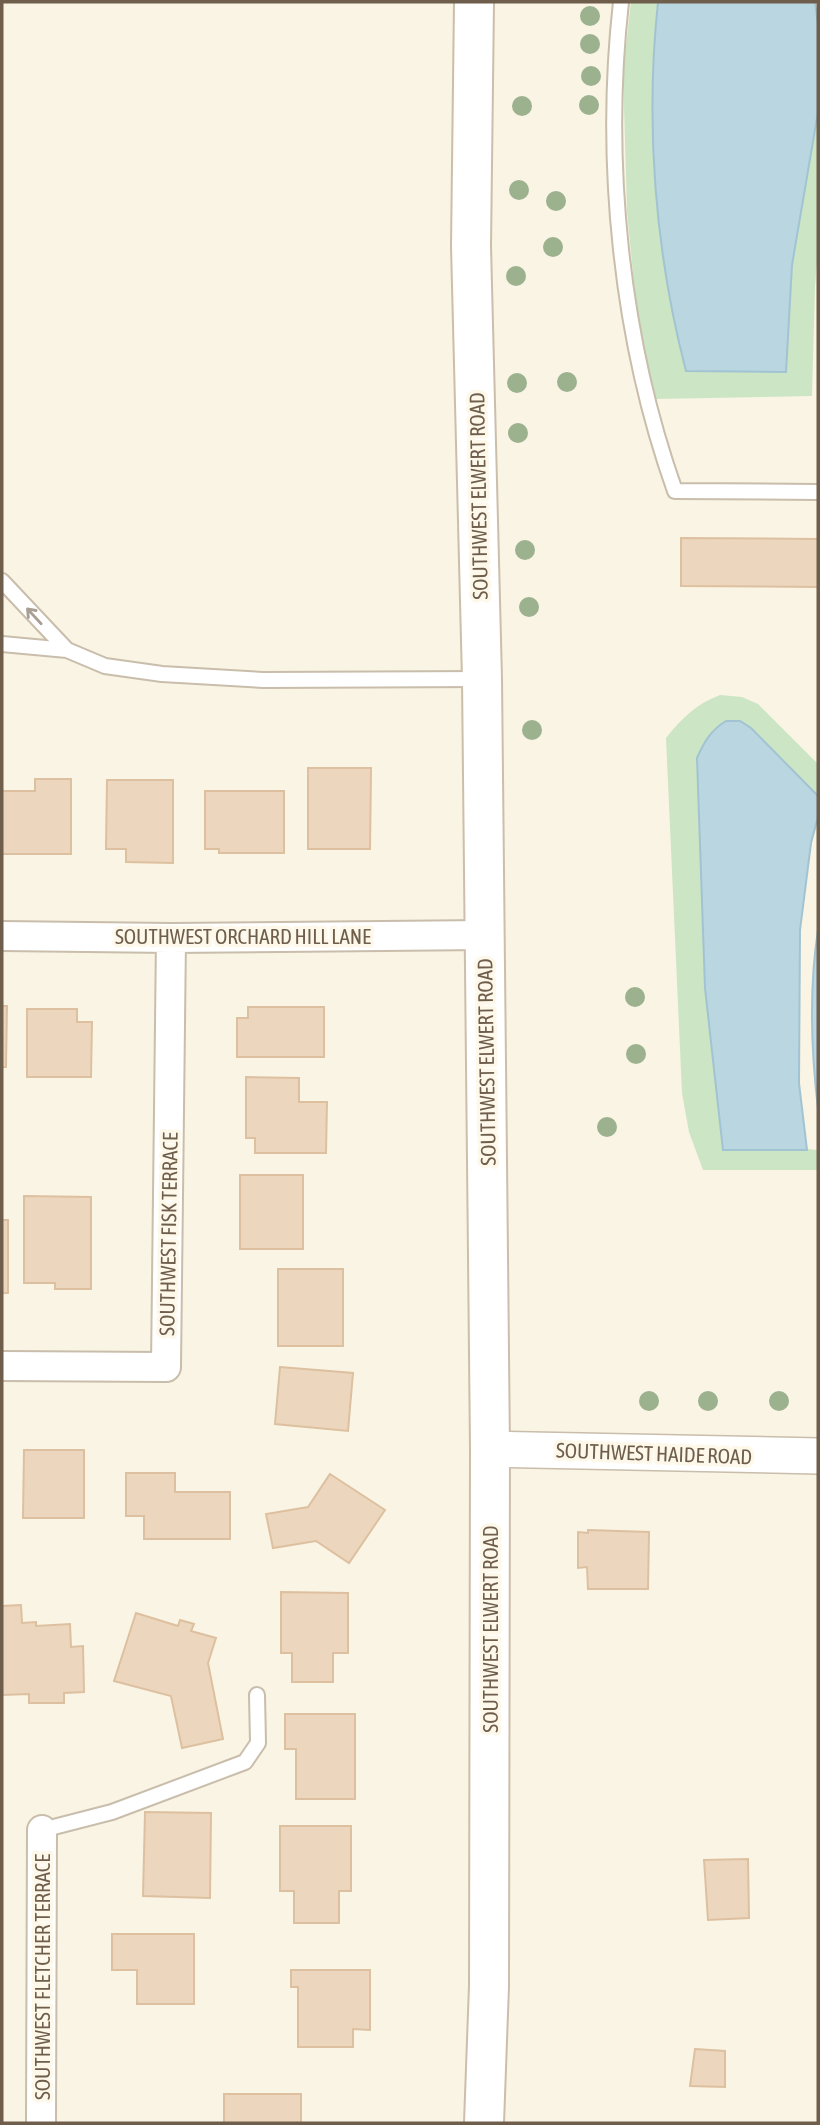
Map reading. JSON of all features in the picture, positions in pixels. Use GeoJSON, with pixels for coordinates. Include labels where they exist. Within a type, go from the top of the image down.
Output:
{"type":"FeatureCollection","features":[{"type":"Feature","properties":{"kind":"main road","name":"SOUTHWEST ELWERT ROAD"},"geometry":{"type":"LineString","coordinates":[[474,2],[471,246],[482,679],[490,1449],[489,1986],[484,2123]]}},
{"type":"Feature","properties":{"kind":"street","name":"SOUTHWEST ORCHARD HILL LANE"},"geometry":{"type":"LineString","coordinates":[[2,936],[171,938],[485,935]]}},
{"type":"Feature","properties":{"kind":"street","name":"SOUTHWEST FISK TERRACE"},"geometry":{"type":"LineString","coordinates":[[2,1366],[166,1367],[171,938]]}},
{"type":"Feature","properties":{"kind":"street","name":"SOUTHWEST HAIDE ROAD"},"geometry":{"type":"LineString","coordinates":[[490,1449],[818,1456]]}},
{"type":"Feature","properties":{"kind":"street","name":"SOUTHWEST FLETCHER TERRACE"},"geometry":{"type":"LineString","coordinates":[[41,2123],[42,1830]]}},
{"type":"Feature","properties":{"kind":"lane"},"geometry":{"type":"LineString","coordinates":[[621,2],[615,87],[617,185],[622,250],[638,362],[660,450],[675,491],[818,492]]}},
{"type":"Feature","properties":{"kind":"lane"},"geometry":{"type":"LineString","coordinates":[[2,581],[67,650]]}},
{"type":"Feature","properties":{"kind":"lane"},"geometry":{"type":"LineString","coordinates":[[2,644],[67,650],[105,666],[162,674],[263,680],[482,679]]}},
{"type":"Feature","properties":{"kind":"lane"},"geometry":{"type":"LineString","coordinates":[[42,1830],[112,1812],[245,1762],[258,1743],[257,1695]]}},
{"type":"Feature","properties":{"kind":"green space"},"geometry":{"type":"Polygon","coordinates":[[[631,2],[815,2],[818,25],[818,250],[812,396],[656,399],[646,365],[637,315],[627,211],[623,71],[631,2]]]}},
{"type":"Feature","properties":{"kind":"green space"},"geometry":{"type":"Polygon","coordinates":[[[720,695],[742,697],[758,704],[818,764],[818,817],[811,843],[800,930],[799,1083],[807,1149],[818,1150],[818,1170],[703,1170],[689,1132],[682,1093],[666,738],[690,713],[720,695]]]}},
{"type":"Feature","properties":{"kind":"water"},"geometry":{"type":"Polygon","coordinates":[[[658,2],[815,2],[818,25],[818,112],[792,265],[786,372],[686,371],[667,280],[656,188],[653,94],[658,2]]]}},
{"type":"Feature","properties":{"kind":"water"},"geometry":{"type":"Polygon","coordinates":[[[726,721],[740,721],[751,728],[818,796],[818,817],[811,843],[800,930],[799,1083],[807,1150],[723,1150],[705,988],[697,758],[708,737],[726,721]]]}},
{"type":"Feature","properties":{"kind":"water"},"geometry":{"type":"Polygon","coordinates":[[[818,930],[818,1109],[812,1019],[818,930]]]}},
{"type":"Feature","properties":{"kind":"building"},"geometry":{"type":"Polygon","coordinates":[[[681,538],[818,539],[818,587],[681,586],[681,538]]]}},
{"type":"Feature","properties":{"kind":"building"},"geometry":{"type":"Polygon","coordinates":[[[308,768],[371,768],[370,849],[308,849],[308,768]]]}},
{"type":"Feature","properties":{"kind":"building"},"geometry":{"type":"Polygon","coordinates":[[[35,779],[71,779],[71,854],[2,854],[2,791],[35,791],[35,779]]]}},
{"type":"Feature","properties":{"kind":"building"},"geometry":{"type":"Polygon","coordinates":[[[107,780],[173,780],[173,863],[126,862],[126,849],[106,849],[107,780]]]}},
{"type":"Feature","properties":{"kind":"building"},"geometry":{"type":"Polygon","coordinates":[[[205,791],[284,791],[284,853],[219,853],[219,849],[205,849],[205,791]]]}},
{"type":"Feature","properties":{"kind":"building"},"geometry":{"type":"Polygon","coordinates":[[[2,1006],[7,1006],[6,1067],[2,1067],[2,1006]]]}},
{"type":"Feature","properties":{"kind":"building"},"geometry":{"type":"Polygon","coordinates":[[[248,1007],[324,1007],[324,1057],[237,1057],[237,1018],[248,1018],[248,1007]]]}},
{"type":"Feature","properties":{"kind":"building"},"geometry":{"type":"Polygon","coordinates":[[[27,1009],[77,1009],[77,1022],[92,1022],[91,1077],[27,1077],[27,1009]]]}},
{"type":"Feature","properties":{"kind":"building"},"geometry":{"type":"Polygon","coordinates":[[[246,1077],[299,1078],[299,1102],[327,1102],[326,1153],[255,1153],[255,1138],[246,1138],[246,1077]]]}},
{"type":"Feature","properties":{"kind":"building"},"geometry":{"type":"Polygon","coordinates":[[[240,1175],[303,1175],[303,1249],[240,1249],[240,1175]]]}},
{"type":"Feature","properties":{"kind":"building"},"geometry":{"type":"Polygon","coordinates":[[[24,1196],[91,1197],[91,1289],[55,1289],[55,1283],[24,1283],[24,1196]]]}},
{"type":"Feature","properties":{"kind":"building"},"geometry":{"type":"Polygon","coordinates":[[[2,1220],[8,1220],[8,1293],[2,1293],[2,1220]]]}},
{"type":"Feature","properties":{"kind":"building"},"geometry":{"type":"Polygon","coordinates":[[[278,1269],[343,1269],[343,1346],[278,1346],[278,1269]]]}},
{"type":"Feature","properties":{"kind":"building"},"geometry":{"type":"Polygon","coordinates":[[[280,1367],[353,1373],[348,1431],[275,1424],[280,1367]]]}},
{"type":"Feature","properties":{"kind":"building"},"geometry":{"type":"Polygon","coordinates":[[[24,1450],[84,1450],[84,1518],[23,1518],[24,1450]]]}},
{"type":"Feature","properties":{"kind":"building"},"geometry":{"type":"Polygon","coordinates":[[[126,1473],[175,1473],[175,1492],[230,1492],[230,1539],[144,1539],[144,1516],[126,1516],[126,1473]]]}},
{"type":"Feature","properties":{"kind":"building"},"geometry":{"type":"Polygon","coordinates":[[[330,1474],[385,1510],[349,1563],[316,1541],[273,1548],[266,1514],[308,1507],[330,1474]]]}},
{"type":"Feature","properties":{"kind":"building"},"geometry":{"type":"Polygon","coordinates":[[[588,1530],[649,1532],[648,1589],[588,1589],[587,1567],[578,1568],[578,1532],[588,1533],[588,1530]]]}},
{"type":"Feature","properties":{"kind":"building"},"geometry":{"type":"Polygon","coordinates":[[[281,1592],[348,1593],[348,1653],[333,1653],[333,1682],[292,1682],[292,1653],[281,1653],[281,1592]]]}},
{"type":"Feature","properties":{"kind":"building"},"geometry":{"type":"Polygon","coordinates":[[[21,1605],[22,1623],[36,1622],[36,1626],[70,1624],[71,1647],[83,1646],[84,1692],[64,1693],[64,1703],[29,1703],[29,1694],[2,1695],[2,1606],[21,1605]]]}},
{"type":"Feature","properties":{"kind":"building"},"geometry":{"type":"Polygon","coordinates":[[[136,1613],[178,1626],[180,1620],[194,1624],[191,1631],[216,1638],[208,1663],[223,1739],[182,1748],[171,1696],[114,1681],[136,1613]]]}},
{"type":"Feature","properties":{"kind":"building"},"geometry":{"type":"Polygon","coordinates":[[[285,1714],[355,1714],[355,1799],[296,1799],[296,1749],[285,1749],[285,1714]]]}},
{"type":"Feature","properties":{"kind":"building"},"geometry":{"type":"Polygon","coordinates":[[[145,1812],[211,1813],[210,1898],[143,1896],[145,1812]]]}},
{"type":"Feature","properties":{"kind":"building"},"geometry":{"type":"Polygon","coordinates":[[[280,1826],[351,1826],[351,1891],[339,1891],[339,1923],[294,1923],[294,1891],[280,1891],[280,1826]]]}},
{"type":"Feature","properties":{"kind":"building"},"geometry":{"type":"Polygon","coordinates":[[[748,1859],[749,1918],[708,1920],[704,1860],[748,1859]]]}},
{"type":"Feature","properties":{"kind":"building"},"geometry":{"type":"Polygon","coordinates":[[[112,1934],[194,1934],[194,2004],[137,2004],[137,1970],[112,1970],[112,1934]]]}},
{"type":"Feature","properties":{"kind":"building"},"geometry":{"type":"Polygon","coordinates":[[[291,1970],[370,1970],[370,2030],[353,2029],[353,2047],[298,2047],[298,1987],[291,1987],[291,1970]]]}},
{"type":"Feature","properties":{"kind":"building"},"geometry":{"type":"Polygon","coordinates":[[[695,2049],[725,2051],[725,2087],[690,2086],[695,2049]]]}},
{"type":"Feature","properties":{"kind":"building"},"geometry":{"type":"Polygon","coordinates":[[[224,2094],[301,2094],[301,2123],[224,2123],[224,2094]]]}}]}
